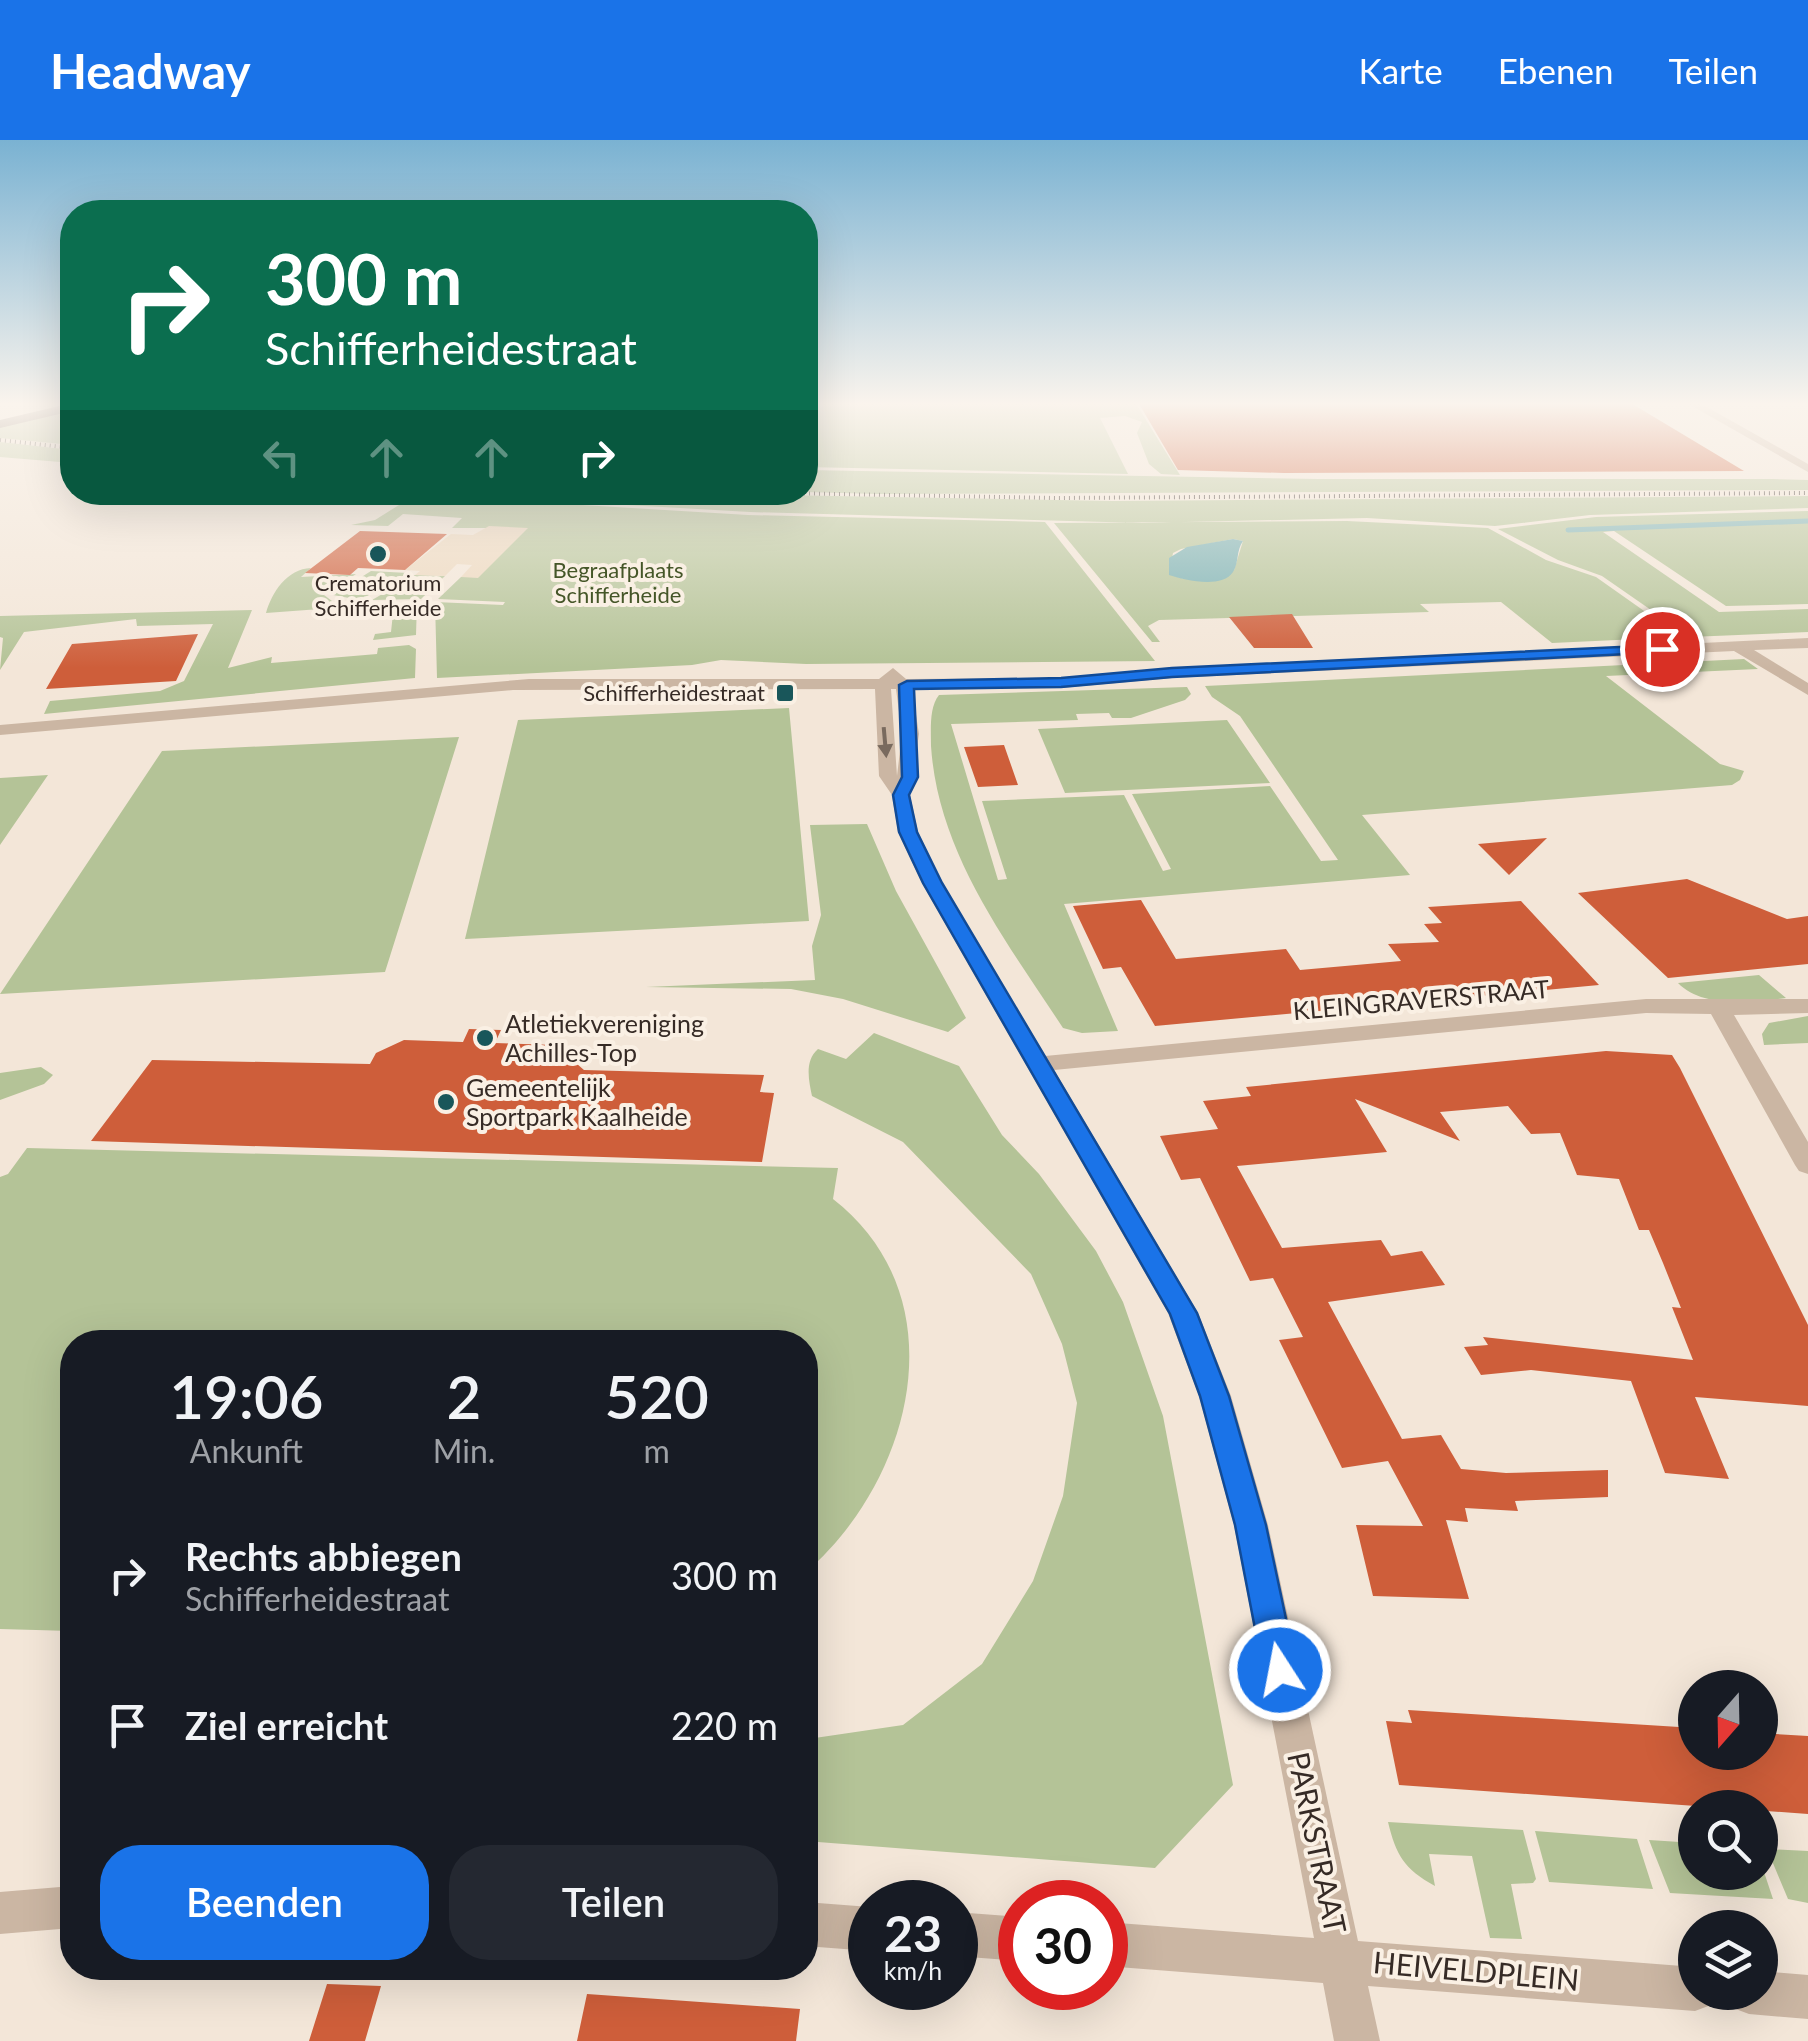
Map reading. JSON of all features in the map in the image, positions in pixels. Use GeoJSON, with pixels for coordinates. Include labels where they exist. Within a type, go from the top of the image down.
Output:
{"type":"FeatureCollection","features":[{"type":"Feature","properties":{"kind":"street"},"geometry":{"type":"LineString","coordinates":[[0,730],[516,686],[1061,682],[1808,643]]}},
{"type":"Feature","properties":{"kind":"street"},"geometry":{"type":"LineString","coordinates":[[1736,646],[1808,690]]}},
{"type":"Feature","properties":{"kind":"street","name":"PARKSTRAAT"},"geometry":{"type":"LineString","coordinates":[[894,681],[883,738],[888,776],[901,795],[908,832],[932,883],[1183,1313],[1214,1396],[1250,1525],[1340,1960]]}},
{"type":"Feature","properties":{"kind":"street","name":"KLEINGRAVERSTRAAT"},"geometry":{"type":"LineString","coordinates":[[1040,1064],[1646,1006],[1808,1006]]}},
{"type":"Feature","properties":{"kind":"street"},"geometry":{"type":"LineString","coordinates":[[1718,1008],[1808,1165]]}},
{"type":"Feature","properties":{"kind":"street"},"geometry":{"type":"LineString","coordinates":[[0,1913],[60,1908]]}},
{"type":"Feature","properties":{"kind":"street"},"geometry":{"type":"LineString","coordinates":[[818,1925],[848,1927]]}},
{"type":"Feature","properties":{"kind":"street"},"geometry":{"type":"LineString","coordinates":[[1128,1946],[1340,1960]]}},
{"type":"Feature","properties":{"kind":"street","name":"HEIVELDPLEIN"},"geometry":{"type":"LineString","coordinates":[[1358,2041],[1340,1960],[1678,1988]]}},
{"type":"Feature","properties":{"kind":"street"},"geometry":{"type":"LineString","coordinates":[[1778,1994],[1808,1997]]}},
{"type":"Feature","properties":{"kind":"green space"},"geometry":{"type":"Polygon","coordinates":[[[818,491],[1642,491],[877,494],[818,491]]]}},
{"type":"Feature","properties":{"kind":"green space"},"geometry":{"type":"Polygon","coordinates":[[[818,496],[1113,501],[1808,496],[1808,508],[1590,515],[1495,526],[1367,518],[1142,523],[627,505],[818,505],[818,496]]]}},
{"type":"Feature","properties":{"kind":"green space","name":"Begraafplaats Schifferheide"},"geometry":{"type":"Polygon","coordinates":[[[399,505],[582,505],[748,515],[1045,522],[1155,661],[806,664],[721,660],[692,665],[437,678],[435,602],[503,605],[505,602],[438,599],[461,577],[478,577],[527,528],[452,528],[462,518],[403,514],[388,526],[351,525],[375,520],[399,505]]]}},
{"type":"Feature","properties":{"kind":"green space"},"geometry":{"type":"Polygon","coordinates":[[[1808,511],[1808,604],[1726,606],[1614,531],[1603,532],[1719,612],[1808,609],[1808,632],[1690,637],[1602,576],[1558,560],[1498,529],[1596,517],[1808,511]]]}},
{"type":"Feature","properties":{"kind":"green space"},"geometry":{"type":"Polygon","coordinates":[[[1347,521],[1488,528],[1546,560],[1596,577],[1681,637],[1552,643],[1501,602],[1420,604],[1429,612],[1159,620],[1148,626],[1160,642],[1152,642],[1054,523],[1347,521]],[[1233,539],[1181,549],[1173,553],[1169,574],[1184,579],[1234,570],[1243,541],[1233,539]]]}},
{"type":"Feature","properties":{"kind":"green space"},"geometry":{"type":"Polygon","coordinates":[[[311,568],[301,577],[356,574],[324,595],[332,601],[354,603],[347,607],[266,613],[282,583],[295,572],[311,568]]]}},
{"type":"Feature","properties":{"kind":"green space"},"geometry":{"type":"Polygon","coordinates":[[[371,571],[408,573],[360,600],[333,595],[371,571]]]}},
{"type":"Feature","properties":{"kind":"green space"},"geometry":{"type":"Polygon","coordinates":[[[415,575],[445,576],[421,599],[372,600],[415,575]]]}},
{"type":"Feature","properties":{"kind":"green space"},"geometry":{"type":"Polygon","coordinates":[[[417,602],[416,635],[373,640],[375,634],[391,632],[394,604],[361,606],[417,602]]]}},
{"type":"Feature","properties":{"kind":"green space"},"geometry":{"type":"Polygon","coordinates":[[[252,610],[228,668],[272,657],[271,663],[377,654],[378,648],[409,645],[416,649],[415,678],[44,714],[50,701],[160,691],[184,681],[213,624],[137,626],[136,619],[24,632],[0,670],[0,616],[252,610]]]}},
{"type":"Feature","properties":{"kind":"green space"},"geometry":{"type":"Polygon","coordinates":[[[1744,659],[1758,669],[1606,676],[1720,764],[1744,771],[1732,785],[1362,815],[1410,875],[1064,904],[1118,1031],[1082,1033],[1063,1028],[978,894],[947,823],[936,785],[932,712],[939,695],[1187,687],[1191,694],[1185,700],[1131,718],[1112,718],[1109,713],[1076,714],[1078,720],[951,724],[998,880],[1007,879],[982,801],[1124,795],[1163,871],[1171,869],[1132,794],[1270,786],[1321,861],[1338,860],[1240,716],[1212,697],[1205,686],[1744,659]]]}},
{"type":"Feature","properties":{"kind":"green space"},"geometry":{"type":"Polygon","coordinates":[[[789,708],[809,921],[465,939],[518,720],[789,708]]]}},
{"type":"Feature","properties":{"kind":"green space"},"geometry":{"type":"Polygon","coordinates":[[[1227,720],[1270,783],[1065,793],[1038,729],[1227,720]]]}},
{"type":"Feature","properties":{"kind":"green space"},"geometry":{"type":"Polygon","coordinates":[[[459,737],[385,972],[0,994],[162,751],[459,737]]]}},
{"type":"Feature","properties":{"kind":"green space"},"geometry":{"type":"Polygon","coordinates":[[[48,775],[0,845],[0,778],[48,775]]]}},
{"type":"Feature","properties":{"kind":"green space"},"geometry":{"type":"Polygon","coordinates":[[[867,824],[896,891],[966,1018],[948,1032],[843,999],[791,989],[646,987],[815,980],[812,946],[821,915],[810,825],[867,824]]]}},
{"type":"Feature","properties":{"kind":"green space"},"geometry":{"type":"Polygon","coordinates":[[[1759,975],[1786,998],[1715,1000],[1701,997],[1678,983],[1759,975]]]}},
{"type":"Feature","properties":{"kind":"green space"},"geometry":{"type":"Polygon","coordinates":[[[1808,1016],[1808,1043],[1764,1045],[1762,1034],[1769,1023],[1808,1016]]]}},
{"type":"Feature","properties":{"kind":"green space"},"geometry":{"type":"Polygon","coordinates":[[[874,1033],[959,1066],[1002,1135],[1039,1174],[1096,1251],[1123,1302],[1163,1416],[1233,1785],[1155,1868],[818,1842],[818,1738],[903,1725],[982,1664],[1033,1581],[1063,1496],[1077,1403],[1062,1344],[1031,1274],[903,1142],[812,1096],[809,1065],[818,1049],[846,1059],[874,1033]]]}},
{"type":"Feature","properties":{"kind":"green space"},"geometry":{"type":"Polygon","coordinates":[[[41,1067],[53,1075],[44,1084],[0,1100],[0,1073],[41,1067]]]}},
{"type":"Feature","properties":{"kind":"green space"},"geometry":{"type":"Polygon","coordinates":[[[27,1148],[838,1168],[833,1199],[873,1240],[897,1286],[908,1336],[907,1388],[895,1440],[873,1489],[842,1534],[818,1559],[818,1330],[60,1330],[60,1631],[0,1629],[0,1177],[8,1174],[27,1148]]]}},
{"type":"Feature","properties":{"kind":"green space"},"geometry":{"type":"Polygon","coordinates":[[[1388,1822],[1523,1830],[1536,1879],[1533,1883],[1511,1884],[1522,1939],[1490,1938],[1472,1856],[1429,1854],[1435,1886],[1403,1860],[1388,1822]]]}},
{"type":"Feature","properties":{"kind":"green space"},"geometry":{"type":"Polygon","coordinates":[[[1535,1831],[1637,1839],[1653,1889],[1549,1882],[1535,1831]]]}},
{"type":"Feature","properties":{"kind":"green space"},"geometry":{"type":"Polygon","coordinates":[[[1649,1840],[1678,1842],[1678,1890],[1770,1890],[1773,1899],[1670,1893],[1649,1840]]]}},
{"type":"Feature","properties":{"kind":"green space"},"geometry":{"type":"Polygon","coordinates":[[[1778,1850],[1808,1851],[1808,1903],[1788,1899],[1778,1875],[1778,1850]]]}},
{"type":"Feature","properties":{"kind":"shaded area"},"geometry":{"type":"Polygon","coordinates":[[[489,526],[528,528],[478,578],[461,577],[472,565],[457,564],[445,576],[415,575],[420,571],[405,570],[451,534],[473,535],[489,526]]]}},
{"type":"Feature","properties":{"kind":"water"},"geometry":{"type":"Polygon","coordinates":[[[1233,539],[1243,541],[1228,577],[1203,582],[1169,575],[1169,558],[1187,547],[1233,539]]]}},
{"type":"Feature","properties":{"kind":"building","name":"Crematorium Schifferheide"},"geometry":{"type":"Polygon","coordinates":[[[360,531],[447,534],[405,570],[358,568],[350,575],[305,573],[360,531]]]}},
{"type":"Feature","properties":{"kind":"building"},"geometry":{"type":"Polygon","coordinates":[[[1292,614],[1313,648],[1254,648],[1229,617],[1292,614]]]}},
{"type":"Feature","properties":{"kind":"building"},"geometry":{"type":"Polygon","coordinates":[[[198,634],[176,681],[46,689],[72,644],[198,634]]]}},
{"type":"Feature","properties":{"kind":"building"},"geometry":{"type":"Polygon","coordinates":[[[1004,745],[1018,785],[978,787],[964,747],[1004,745]]]}},
{"type":"Feature","properties":{"kind":"building"},"geometry":{"type":"Polygon","coordinates":[[[1547,838],[1509,875],[1478,844],[1547,838]]]}},
{"type":"Feature","properties":{"kind":"building"},"geometry":{"type":"Polygon","coordinates":[[[1687,879],[1787,919],[1808,916],[1808,964],[1668,978],[1578,893],[1687,879]]]}},
{"type":"Feature","properties":{"kind":"building"},"geometry":{"type":"Polygon","coordinates":[[[1141,900],[1176,959],[1286,949],[1300,970],[1401,961],[1388,944],[1439,942],[1424,924],[1442,923],[1428,907],[1521,901],[1599,985],[1155,1026],[1121,967],[1103,969],[1073,906],[1141,900]]]}},
{"type":"Feature","properties":{"kind":"building","name":"Gemeentelijk Sportpark Kaalheide"},"geometry":{"type":"Polygon","coordinates":[[[469,1029],[501,1030],[495,1043],[555,1045],[584,1070],[764,1075],[760,1092],[774,1093],[762,1162],[91,1141],[152,1060],[370,1064],[376,1053],[404,1040],[463,1042],[469,1029]]]}},
{"type":"Feature","properties":{"kind":"building"},"geometry":{"type":"Polygon","coordinates":[[[1606,1051],[1672,1055],[1680,1068],[1808,1325],[1808,1406],[1695,1397],[1729,1479],[1665,1473],[1631,1381],[1531,1370],[1481,1375],[1464,1347],[1488,1345],[1483,1337],[1693,1360],[1672,1307],[1681,1308],[1649,1230],[1639,1230],[1619,1179],[1577,1175],[1560,1133],[1531,1134],[1508,1106],[1440,1112],[1460,1141],[1355,1099],[1387,1152],[1237,1166],[1282,1248],[1381,1240],[1391,1256],[1422,1251],[1445,1285],[1328,1302],[1402,1439],[1441,1435],[1461,1469],[1506,1473],[1608,1470],[1608,1497],[1515,1501],[1518,1511],[1465,1508],[1468,1522],[1446,1520],[1469,1599],[1373,1596],[1356,1525],[1423,1526],[1388,1461],[1342,1468],[1279,1340],[1303,1337],[1273,1278],[1250,1281],[1200,1178],[1181,1180],[1160,1136],[1218,1129],[1203,1101],[1251,1096],[1246,1087],[1606,1051]]]}},
{"type":"Feature","properties":{"kind":"building"},"geometry":{"type":"Polygon","coordinates":[[[1408,1710],[1678,1727],[1678,1770],[1778,1770],[1778,1734],[1808,1736],[1808,1814],[1778,1812],[1778,1790],[1678,1790],[1678,1805],[1399,1785],[1386,1721],[1412,1723],[1408,1710]]]}},
{"type":"Feature","properties":{"kind":"building"},"geometry":{"type":"Polygon","coordinates":[[[327,1984],[381,1986],[365,2041],[309,2041],[327,1984]]]}},
{"type":"Feature","properties":{"kind":"building"},"geometry":{"type":"Polygon","coordinates":[[[587,1994],[800,2009],[796,2041],[577,2041],[587,1994]]]}},
{"type":"Feature","properties":{"kind":"waterway"},"geometry":{"type":"LineString","coordinates":[[1568,530],[1808,521]]}},
{"type":"Feature","properties":{"kind":"railway"},"geometry":{"type":"LineString","coordinates":[[818,494],[1056,498],[1808,493]]}},
{"type":"Feature","properties":{"kind":"place","name":"Crematorium Schifferheide"},"geometry":{"type":"Point","coordinates":[378,554]}},
{"type":"Feature","properties":{"kind":"place","name":"Schifferheidestraat"},"geometry":{"type":"Point","coordinates":[785,693]}},
{"type":"Feature","properties":{"kind":"place","name":"Atletiekvereniging Achilles-Top"},"geometry":{"type":"Point","coordinates":[485,1038]}},
{"type":"Feature","properties":{"kind":"place","name":"Gemeentelijk Sportpark Kaalheide"},"geometry":{"type":"Point","coordinates":[446,1102]}},
{"type":"Feature","properties":{"kind":"route"},"geometry":{"type":"LineString","coordinates":[[1280,1670],[1250,1525],[1214,1396],[1183,1313],[932,883],[908,832],[901,795],[910,777],[907,685],[1061,682],[1662,649]]}}]}
